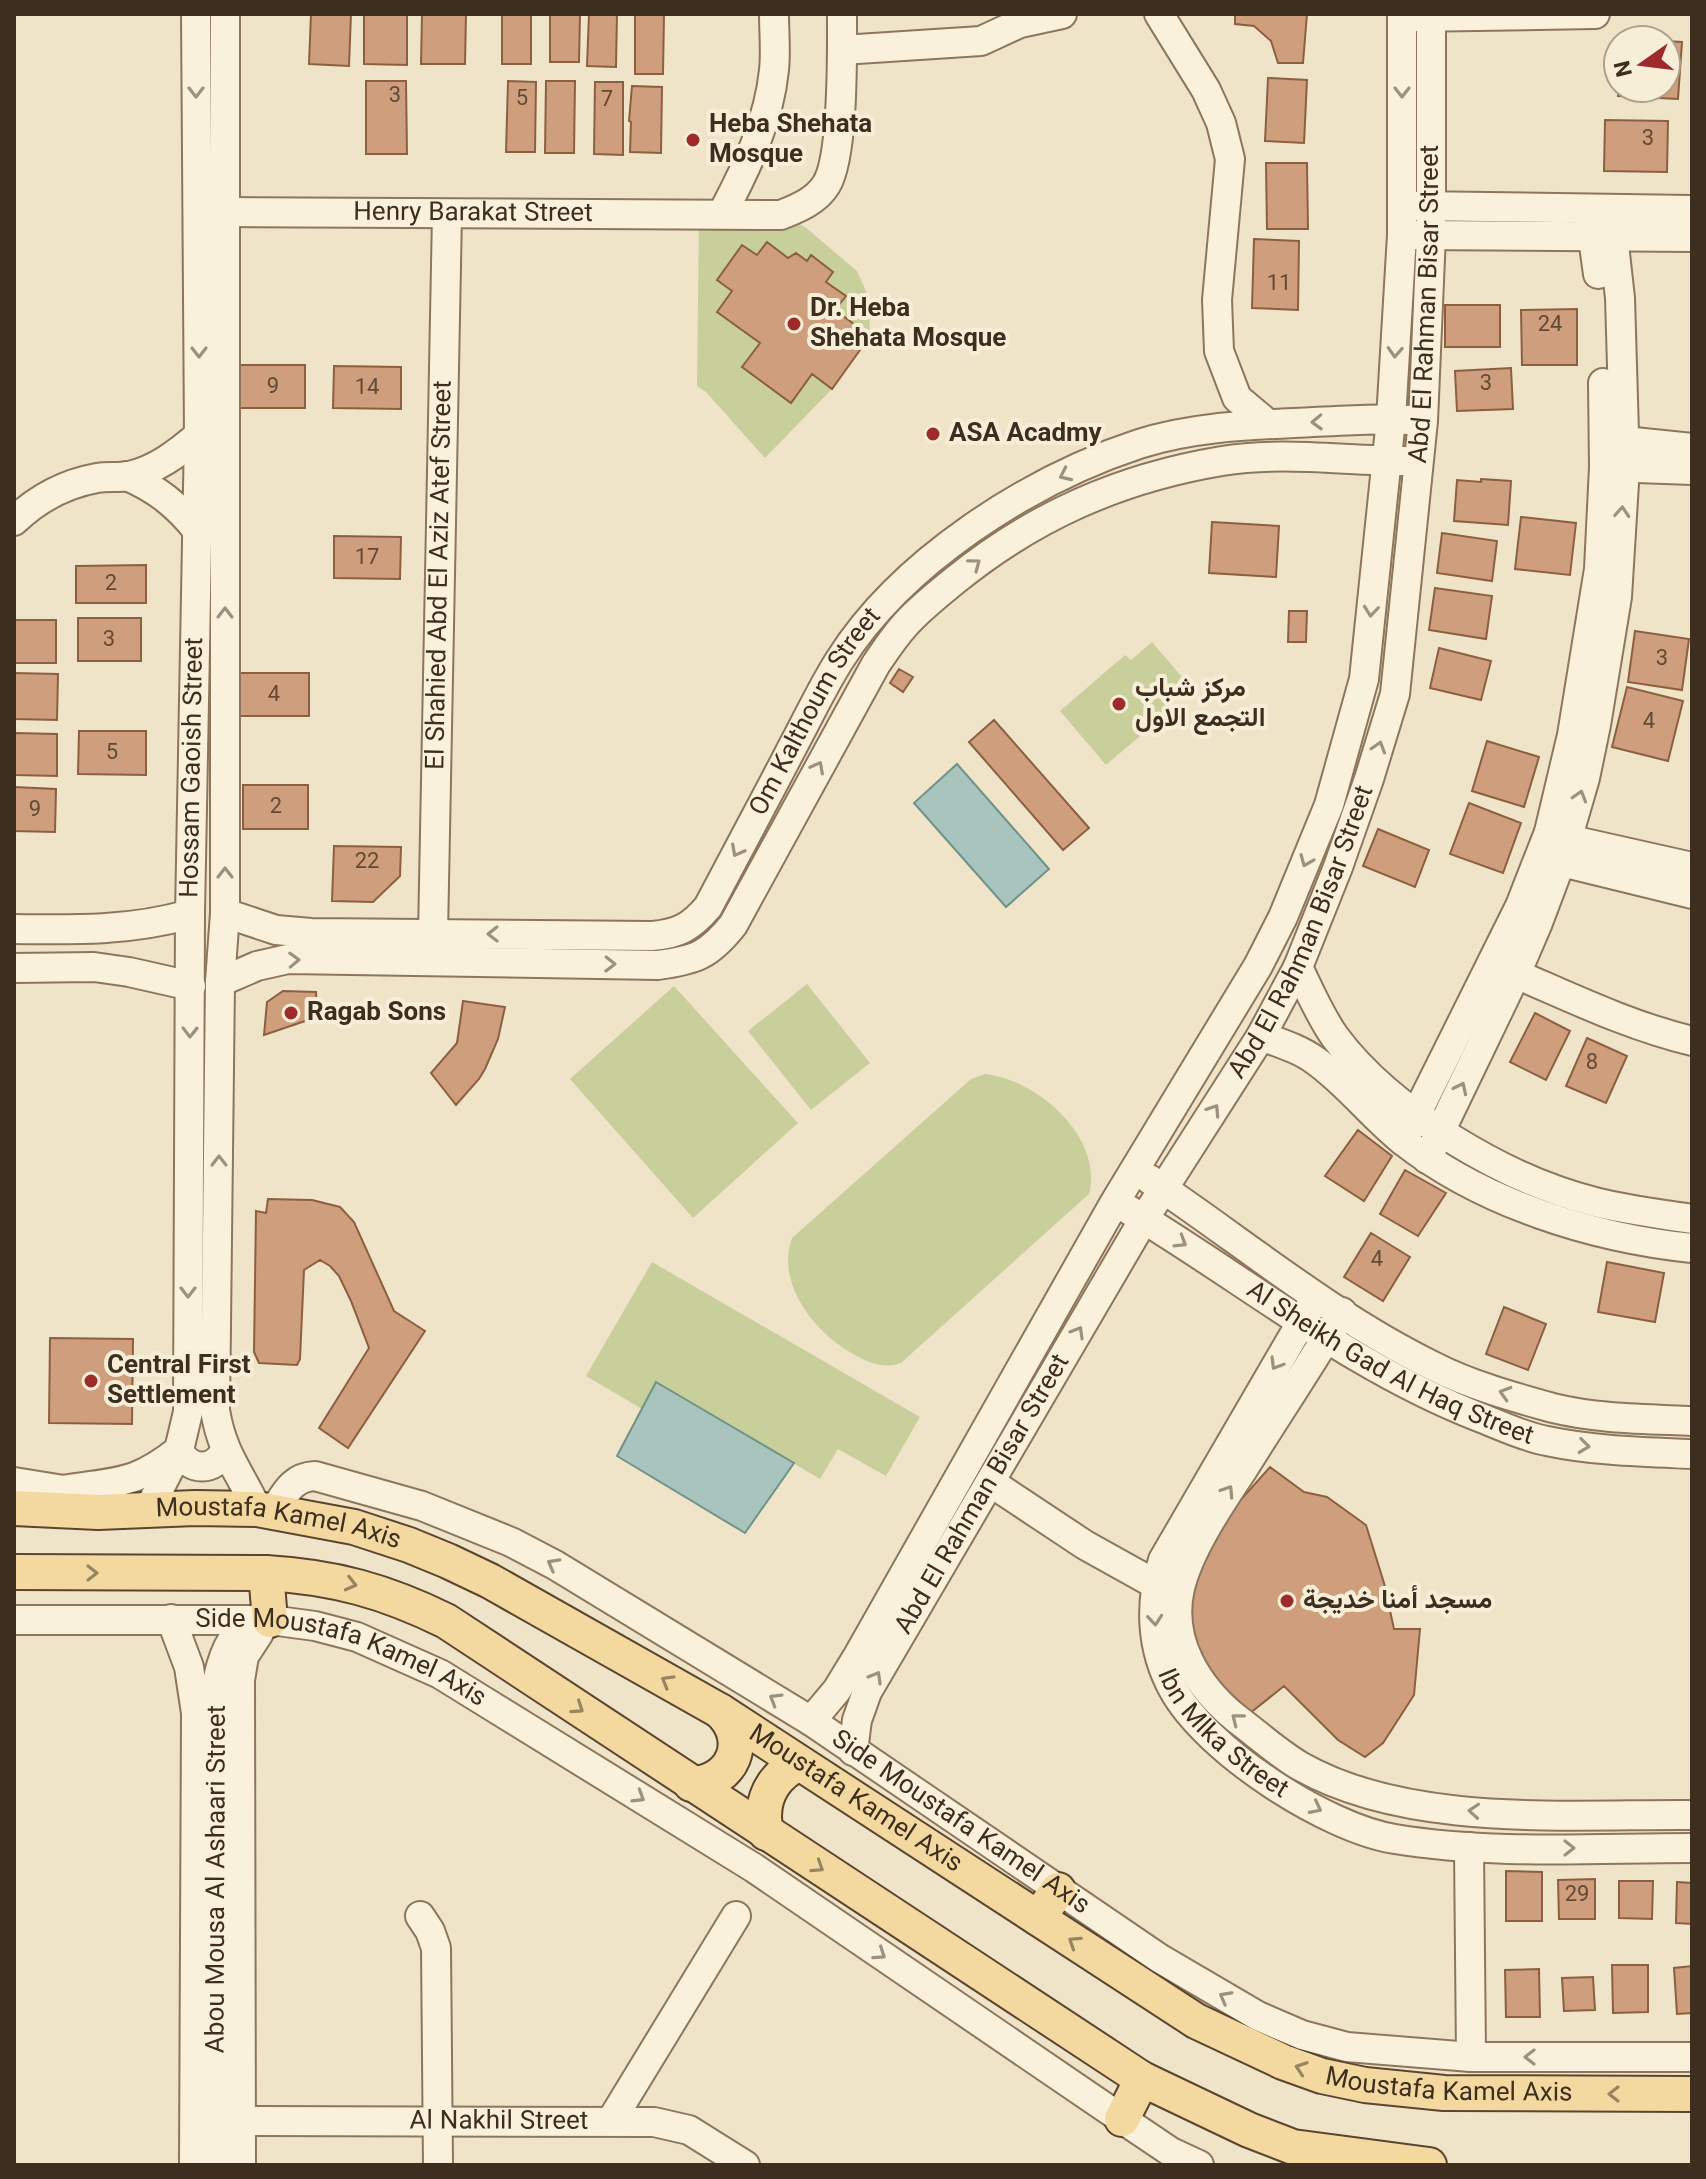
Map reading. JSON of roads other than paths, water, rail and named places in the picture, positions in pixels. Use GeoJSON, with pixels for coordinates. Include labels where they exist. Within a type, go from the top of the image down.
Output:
{"type":"FeatureCollection","features":[{"type":"Feature","properties":{"kind":"main road","name":"Moustafa Kamel Axis"},"geometry":{"type":"LineString","coordinates":[[14,1508],[98,1512],[195,1508],[265,1510],[354,1527],[448,1561],[490,1581],[720,1711],[1196,2021],[1283,2062],[1322,2076],[1365,2085],[1444,2093],[1692,2094]]}},
{"type":"Feature","properties":{"kind":"main road","name":"Moustafa Kamel Axis"},"geometry":{"type":"LineString","coordinates":[[14,1572],[266,1573],[341,1581],[377,1591],[435,1616],[1142,2079],[1249,2130],[1293,2147],[1421,2165]]}},
{"type":"Feature","properties":{"kind":"main road"},"geometry":{"type":"LineString","coordinates":[[266,1573],[270,1620]]}},
{"type":"Feature","properties":{"kind":"main road"},"geometry":{"type":"LineString","coordinates":[[691,1784],[720,1776],[732,1761],[735,1734],[720,1711]]}},
{"type":"Feature","properties":{"kind":"main road"},"geometry":{"type":"LineString","coordinates":[[766,1833],[763,1812],[769,1791],[781,1774],[799,1763]]}},
{"type":"Feature","properties":{"kind":"main road"},"geometry":{"type":"LineString","coordinates":[[1038,1918],[1058,1890]]}},
{"type":"Feature","properties":{"kind":"main road"},"geometry":{"type":"LineString","coordinates":[[1122,2119],[1142,2079]]}},
{"type":"Feature","properties":{"kind":"street","name":"Hossam Gaoish Street"},"geometry":{"type":"LineString","coordinates":[[148,1511],[179,1450],[188,1412],[190,914],[199,435],[196,14]]}},
{"type":"Feature","properties":{"kind":"street","name":"Hossam Gaoish Street"},"geometry":{"type":"LineString","coordinates":[[225,14],[225,913],[220,982],[215,1410],[219,1436],[225,1450],[265,1510]]}},
{"type":"Feature","properties":{"kind":"street"},"geometry":{"type":"LineString","coordinates":[[722,214],[756,144],[767,107],[774,69],[774,14]]}},
{"type":"Feature","properties":{"kind":"street","name":"Henry Barakat Street"},"geometry":{"type":"LineString","coordinates":[[225,212],[781,215],[806,205],[826,185],[836,160],[842,14]]}},
{"type":"Feature","properties":{"kind":"street"},"geometry":{"type":"LineString","coordinates":[[842,50],[1062,14]]}},
{"type":"Feature","properties":{"kind":"street"},"geometry":{"type":"LineString","coordinates":[[1159,14],[1206,90],[1221,123],[1230,159],[1217,300],[1219,351],[1237,398],[1268,424]]}},
{"type":"Feature","properties":{"kind":"street"},"geometry":{"type":"LineString","coordinates":[[1402,16],[1595,14]]}},
{"type":"Feature","properties":{"kind":"street","name":"Abd El Rahman Bisar Street"},"geometry":{"type":"LineString","coordinates":[[853,1751],[857,1720],[867,1692],[1144,1219],[1261,1036],[1298,967],[1338,867],[1395,694],[1423,421],[1431,235],[1431,15]]}},
{"type":"Feature","properties":{"kind":"street","name":"Abd El Rahman Bisar Street"},"geometry":{"type":"LineString","coordinates":[[811,1721],[837,1690],[859,1654],[1115,1202],[1258,966],[1283,917],[1329,805],[1364,679],[1391,419],[1402,235],[1402,16]]}},
{"type":"Feature","properties":{"kind":"street"},"geometry":{"type":"LineString","coordinates":[[1402,206],[1431,206],[1601,223],[1692,237]]}},
{"type":"Feature","properties":{"kind":"street"},"geometry":{"type":"LineString","coordinates":[[1402,235],[1601,223],[1692,210]]}},
{"type":"Feature","properties":{"kind":"street","name":"El Shahied Abd El Aziz Atef Street"},"geometry":{"type":"LineString","coordinates":[[433,935],[447,214]]}},
{"type":"Feature","properties":{"kind":"street"},"geometry":{"type":"LineString","coordinates":[[1427,1159],[1516,974],[1554,848],[1599,569],[1614,453],[1620,298],[1601,223]]}},
{"type":"Feature","properties":{"kind":"street","name":"Om Kalthoum Street"},"geometry":{"type":"LineString","coordinates":[[225,913],[276,930],[433,935],[667,935],[681,931],[695,922],[708,907],[840,659],[889,598],[945,549],[989,517],[1043,485],[1140,444],[1202,429],[1391,419],[1423,421]]}},
{"type":"Feature","properties":{"kind":"street"},"geometry":{"type":"LineString","coordinates":[[14,521],[49,493],[74,483],[100,477],[127,476],[154,467],[178,453],[199,435]]}},
{"type":"Feature","properties":{"kind":"street"},"geometry":{"type":"LineString","coordinates":[[1614,453],[1692,448]]}},
{"type":"Feature","properties":{"kind":"street"},"geometry":{"type":"LineString","coordinates":[[1614,453],[1692,470]]}},
{"type":"Feature","properties":{"kind":"street","name":"Om Kalthoum Street"},"geometry":{"type":"LineString","coordinates":[[220,982],[257,966],[288,959],[658,965],[699,956],[716,946],[733,925],[876,664],[905,625],[971,567],[1039,521],[1100,494],[1152,477],[1224,460],[1272,457],[1417,462]]}},
{"type":"Feature","properties":{"kind":"street"},"geometry":{"type":"LineString","coordinates":[[127,476],[155,488],[179,507],[197,530]]}},
{"type":"Feature","properties":{"kind":"street"},"geometry":{"type":"LineString","coordinates":[[195,660],[225,660]]}},
{"type":"Feature","properties":{"kind":"street"},"geometry":{"type":"LineString","coordinates":[[1554,848],[1692,867]]}},
{"type":"Feature","properties":{"kind":"street"},"geometry":{"type":"LineString","coordinates":[[1554,848],[1692,894]]}},
{"type":"Feature","properties":{"kind":"street"},"geometry":{"type":"LineString","coordinates":[[1403,1141],[1520,906],[1554,848]]}},
{"type":"Feature","properties":{"kind":"street"},"geometry":{"type":"LineString","coordinates":[[14,929],[110,929],[164,922],[190,914]]}},
{"type":"Feature","properties":{"kind":"street"},"geometry":{"type":"LineString","coordinates":[[553,933],[554,963]]}},
{"type":"Feature","properties":{"kind":"street"},"geometry":{"type":"LineString","coordinates":[[14,968],[94,967],[191,986]]}},
{"type":"Feature","properties":{"kind":"street"},"geometry":{"type":"LineString","coordinates":[[1298,967],[1334,1035],[1353,1058],[1416,1115],[1441,1131],[1498,1165],[1547,1187],[1595,1202],[1692,1219]]}},
{"type":"Feature","properties":{"kind":"street"},"geometry":{"type":"LineString","coordinates":[[1516,974],[1622,1020],[1692,1041]]}},
{"type":"Feature","properties":{"kind":"street"},"geometry":{"type":"LineString","coordinates":[[1261,1036],[1291,1047],[1318,1062],[1403,1141],[1427,1159],[1474,1184],[1525,1208],[1588,1230],[1692,1248]]}},
{"type":"Feature","properties":{"kind":"street","name":"Al Sheikh Gad Al Haq Street"},"geometry":{"type":"LineString","coordinates":[[1135,1170],[1316,1297],[1435,1367],[1556,1409],[1692,1421]]}},
{"type":"Feature","properties":{"kind":"street","name":"Al Sheikh Gad Al Haq Street"},"geometry":{"type":"LineString","coordinates":[[1115,1202],[1216,1264],[1381,1373],[1423,1395],[1544,1441],[1692,1454]]}},
{"type":"Feature","properties":{"kind":"street"},"geometry":{"type":"LineString","coordinates":[[188,1223],[218,1223]]}},
{"type":"Feature","properties":{"kind":"street","name":"Ibn Mlka Street"},"geometry":{"type":"LineString","coordinates":[[1316,1297],[1188,1537],[1177,1614],[1180,1640],[1194,1674],[1222,1707],[1299,1766],[1386,1800],[1434,1808],[1508,1813],[1692,1815]]}},
{"type":"Feature","properties":{"kind":"street","name":"Ibn Mlka Street"},"geometry":{"type":"LineString","coordinates":[[1342,1312],[1214,1513],[1163,1560],[1155,1584],[1153,1612],[1158,1651],[1173,1689],[1200,1725],[1239,1760],[1289,1794],[1340,1820],[1392,1839],[1469,1847],[1692,1848]]}},
{"type":"Feature","properties":{"kind":"street"},"geometry":{"type":"LineString","coordinates":[[63,1490],[139,1477],[179,1450],[186,1461],[198,1467],[212,1465],[225,1450]]}},
{"type":"Feature","properties":{"kind":"street","name":"Side Moustafa Kamel Axis"},"geometry":{"type":"LineString","coordinates":[[265,1510],[292,1484],[315,1476],[422,1506],[511,1542],[555,1565],[811,1721],[1058,1890],[1211,1990],[1258,2016],[1302,2035],[1347,2047],[1471,2057],[1692,2057]]}},
{"type":"Feature","properties":{"kind":"street"},"geometry":{"type":"LineString","coordinates":[[14,1482],[70,1491],[98,1512]]}},
{"type":"Feature","properties":{"kind":"street"},"geometry":{"type":"LineString","coordinates":[[990,1482],[1085,1545],[1155,1584]]}},
{"type":"Feature","properties":{"kind":"street","name":"Abou Mousa Al Ashaari Street"},"geometry":{"type":"LineString","coordinates":[[171,1619],[189,1667],[196,1713],[194,2165]]}},
{"type":"Feature","properties":{"kind":"street","name":"Side Moustafa Kamel Axis"},"geometry":{"type":"LineString","coordinates":[[14,1620],[270,1620],[315,1626],[357,1637],[440,1674],[754,1868],[1171,2152],[1199,2165]]}},
{"type":"Feature","properties":{"kind":"street"},"geometry":{"type":"LineString","coordinates":[[241,2165],[241,1666],[249,1647],[270,1620]]}},
{"type":"Feature","properties":{"kind":"street","name":"Abou Mousa Al Ashaari Street"},"geometry":{"type":"LineString","coordinates":[[216,2165],[218,1678],[222,1661],[237,1633],[250,1624],[270,1620]]}},
{"type":"Feature","properties":{"kind":"street"},"geometry":{"type":"LineString","coordinates":[[1469,1847],[1471,2057]]}},
{"type":"Feature","properties":{"kind":"street"},"geometry":{"type":"LineString","coordinates":[[420,1916],[436,1948],[438,2165]]}},
{"type":"Feature","properties":{"kind":"street"},"geometry":{"type":"LineString","coordinates":[[611,2121],[736,1916]]}},
{"type":"Feature","properties":{"kind":"street","name":"Al Nakhil Street"},"geometry":{"type":"LineString","coordinates":[[241,2121],[611,2121],[671,2124],[709,2141],[745,2165]]}},
{"type":"Feature","properties":{"kind":"water"},"geometry":{"type":"Polygon","coordinates":[[[957,764],[1049,869],[1006,907],[914,803],[957,764]]]}},
{"type":"Feature","properties":{"kind":"water"},"geometry":{"type":"Polygon","coordinates":[[[656,1382],[794,1463],[745,1533],[617,1456],[656,1382]]]}},
{"type":"Feature","properties":{"kind":"place","name":"Heba Shehata Mosque"},"geometry":{"type":"Point","coordinates":[693,140]}},
{"type":"Feature","properties":{"kind":"place","name":"Dr. Heba Shehata Mosque"},"geometry":{"type":"Point","coordinates":[794,324]}},
{"type":"Feature","properties":{"kind":"place","name":"ASA Acadmy"},"geometry":{"type":"Point","coordinates":[933,434]}},
{"type":"Feature","properties":{"kind":"place","name":"مركز شباب التجمع الاول"},"geometry":{"type":"Point","coordinates":[1119,704]}},
{"type":"Feature","properties":{"kind":"place","name":"Ragab Sons"},"geometry":{"type":"Point","coordinates":[291,1013]}},
{"type":"Feature","properties":{"kind":"place","name":"Central First Settlement"},"geometry":{"type":"Point","coordinates":[91,1381]}},
{"type":"Feature","properties":{"kind":"place","name":"مسجد أمنا خديجة"},"geometry":{"type":"Point","coordinates":[1287,1601]}}]}
